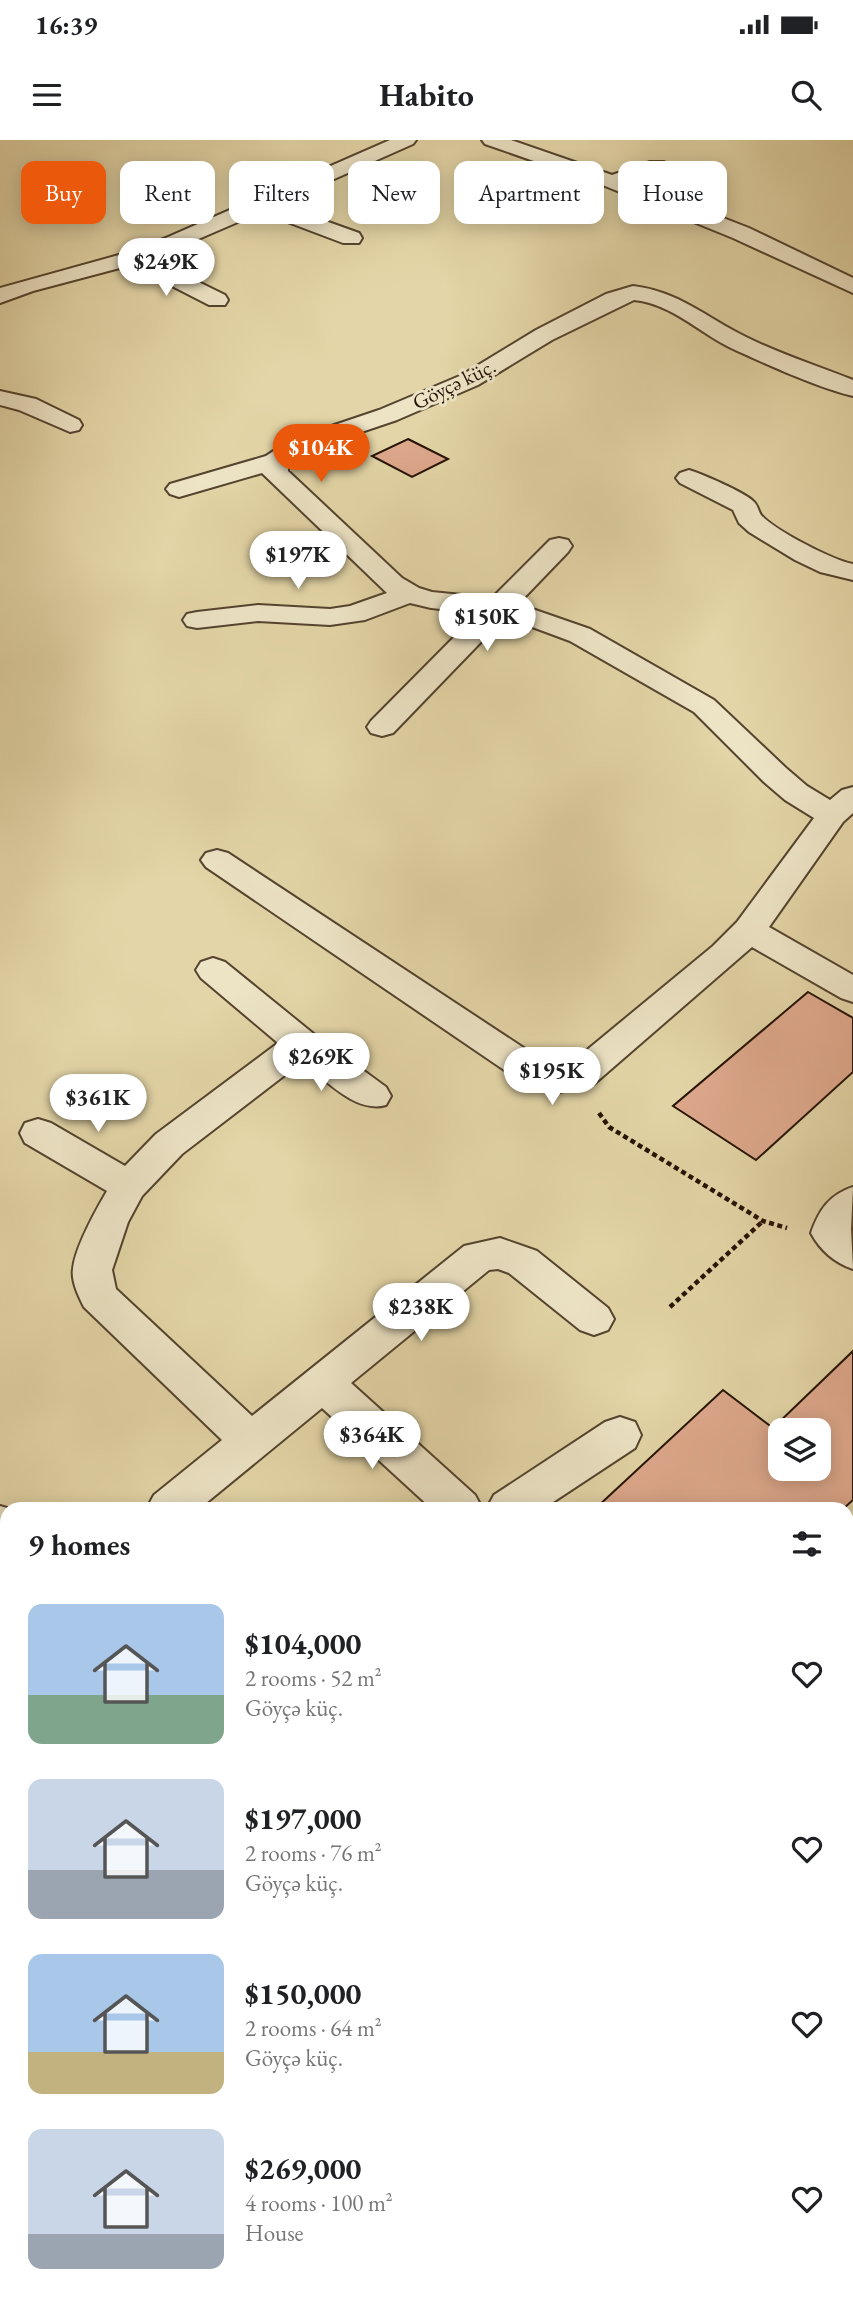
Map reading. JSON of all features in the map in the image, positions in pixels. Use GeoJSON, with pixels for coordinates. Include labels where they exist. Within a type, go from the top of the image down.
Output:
{"type":"FeatureCollection","features":[{"type":"Feature","properties":{"kind":"street"},"geometry":{"type":"LineString","coordinates":[[334,172],[406,140]]}},
{"type":"Feature","properties":{"kind":"street"},"geometry":{"type":"LineString","coordinates":[[492,140],[612,181],[741,233],[853,286]]}},
{"type":"Feature","properties":{"kind":"street"},"geometry":{"type":"LineString","coordinates":[[537,155],[569,144]]}},
{"type":"Feature","properties":{"kind":"street"},"geometry":{"type":"LineString","coordinates":[[612,181],[618,179]]}},
{"type":"Feature","properties":{"kind":"street"},"geometry":{"type":"LineString","coordinates":[[0,296],[25,286],[134,258],[229,218]]}},
{"type":"Feature","properties":{"kind":"street"},"geometry":{"type":"LineString","coordinates":[[313,224],[351,238]]}},
{"type":"Feature","properties":{"kind":"street"},"geometry":{"type":"LineString","coordinates":[[134,258],[217,300]]}},
{"type":"Feature","properties":{"kind":"street","name":"Göyçə küç."},"geometry":{"type":"LineString","coordinates":[[179,489],[275,461],[299,444],[388,415],[470,380],[544,335],[614,299],[633,293],[652,295],[675,304],[738,342],[853,389]]}},
{"type":"Feature","properties":{"kind":"street"},"geometry":{"type":"LineString","coordinates":[[0,398],[27,404],[70,425]]}},
{"type":"Feature","properties":{"kind":"street"},"geometry":{"type":"LineString","coordinates":[[217,860],[532,1071],[555,1080],[581,1075],[725,954],[750,930],[810,842],[843,806],[786,784],[704,706],[580,635],[497,607],[431,600],[409,594],[392,584],[275,472],[275,461]]}},
{"type":"Feature","properties":{"kind":"street"},"geometry":{"type":"LineString","coordinates":[[689,478],[744,506],[748,517],[758,526],[829,566],[842,572],[853,572]]}},
{"type":"Feature","properties":{"kind":"street"},"geometry":{"type":"LineString","coordinates":[[382,727],[559,546]]}},
{"type":"Feature","properties":{"kind":"street"},"geometry":{"type":"LineString","coordinates":[[197,620],[258,613],[330,617],[355,614],[409,594]]}},
{"type":"Feature","properties":{"kind":"street"},"geometry":{"type":"LineString","coordinates":[[750,930],[853,990]]}},
{"type":"Feature","properties":{"kind":"street"},"geometry":{"type":"LineString","coordinates":[[213,970],[302,1044],[373,1096]]}},
{"type":"Feature","properties":{"kind":"street"},"geometry":{"type":"LineString","coordinates":[[251,1441],[98,1296],[92,1270],[109,1222],[130,1186],[169,1144],[302,1044]]}},
{"type":"Feature","properties":{"kind":"street"},"geometry":{"type":"LineString","coordinates":[[38,1133],[130,1186]]}},
{"type":"Feature","properties":{"kind":"street"},"geometry":{"type":"LineString","coordinates":[[842,1244],[836,1217],[853,1202]]}},
{"type":"Feature","properties":{"kind":"street"},"geometry":{"type":"LineString","coordinates":[[176,1502],[478,1257],[500,1253],[523,1262],[594,1319]]}},
{"type":"Feature","properties":{"kind":"street"},"geometry":{"type":"LineString","coordinates":[[323,1383],[453,1502]]}},
{"type":"Feature","properties":{"kind":"street"},"geometry":{"type":"LineString","coordinates":[[518,1502],[620,1435]]}},
{"type":"Feature","properties":{"kind":"path"},"geometry":{"type":"LineString","coordinates":[[581,1075],[594,1107],[609,1127],[763,1221],[842,1244]]}},
{"type":"Feature","properties":{"kind":"path"},"geometry":{"type":"LineString","coordinates":[[670,1307],[763,1221]]}},
{"type":"Feature","properties":{"kind":"building"},"geometry":{"type":"Polygon","coordinates":[[[408,439],[448,459],[412,477],[372,456],[408,439]]]}},
{"type":"Feature","properties":{"kind":"building"},"geometry":{"type":"Polygon","coordinates":[[[808,992],[853,1018],[853,1072],[756,1160],[673,1106],[808,992]]]}},
{"type":"Feature","properties":{"kind":"building"},"geometry":{"type":"Polygon","coordinates":[[[853,1351],[853,1500],[851,1502],[602,1502],[723,1390],[768,1424],[768,1481],[831,1481],[831,1418],[783,1418],[853,1351]]]}}]}
